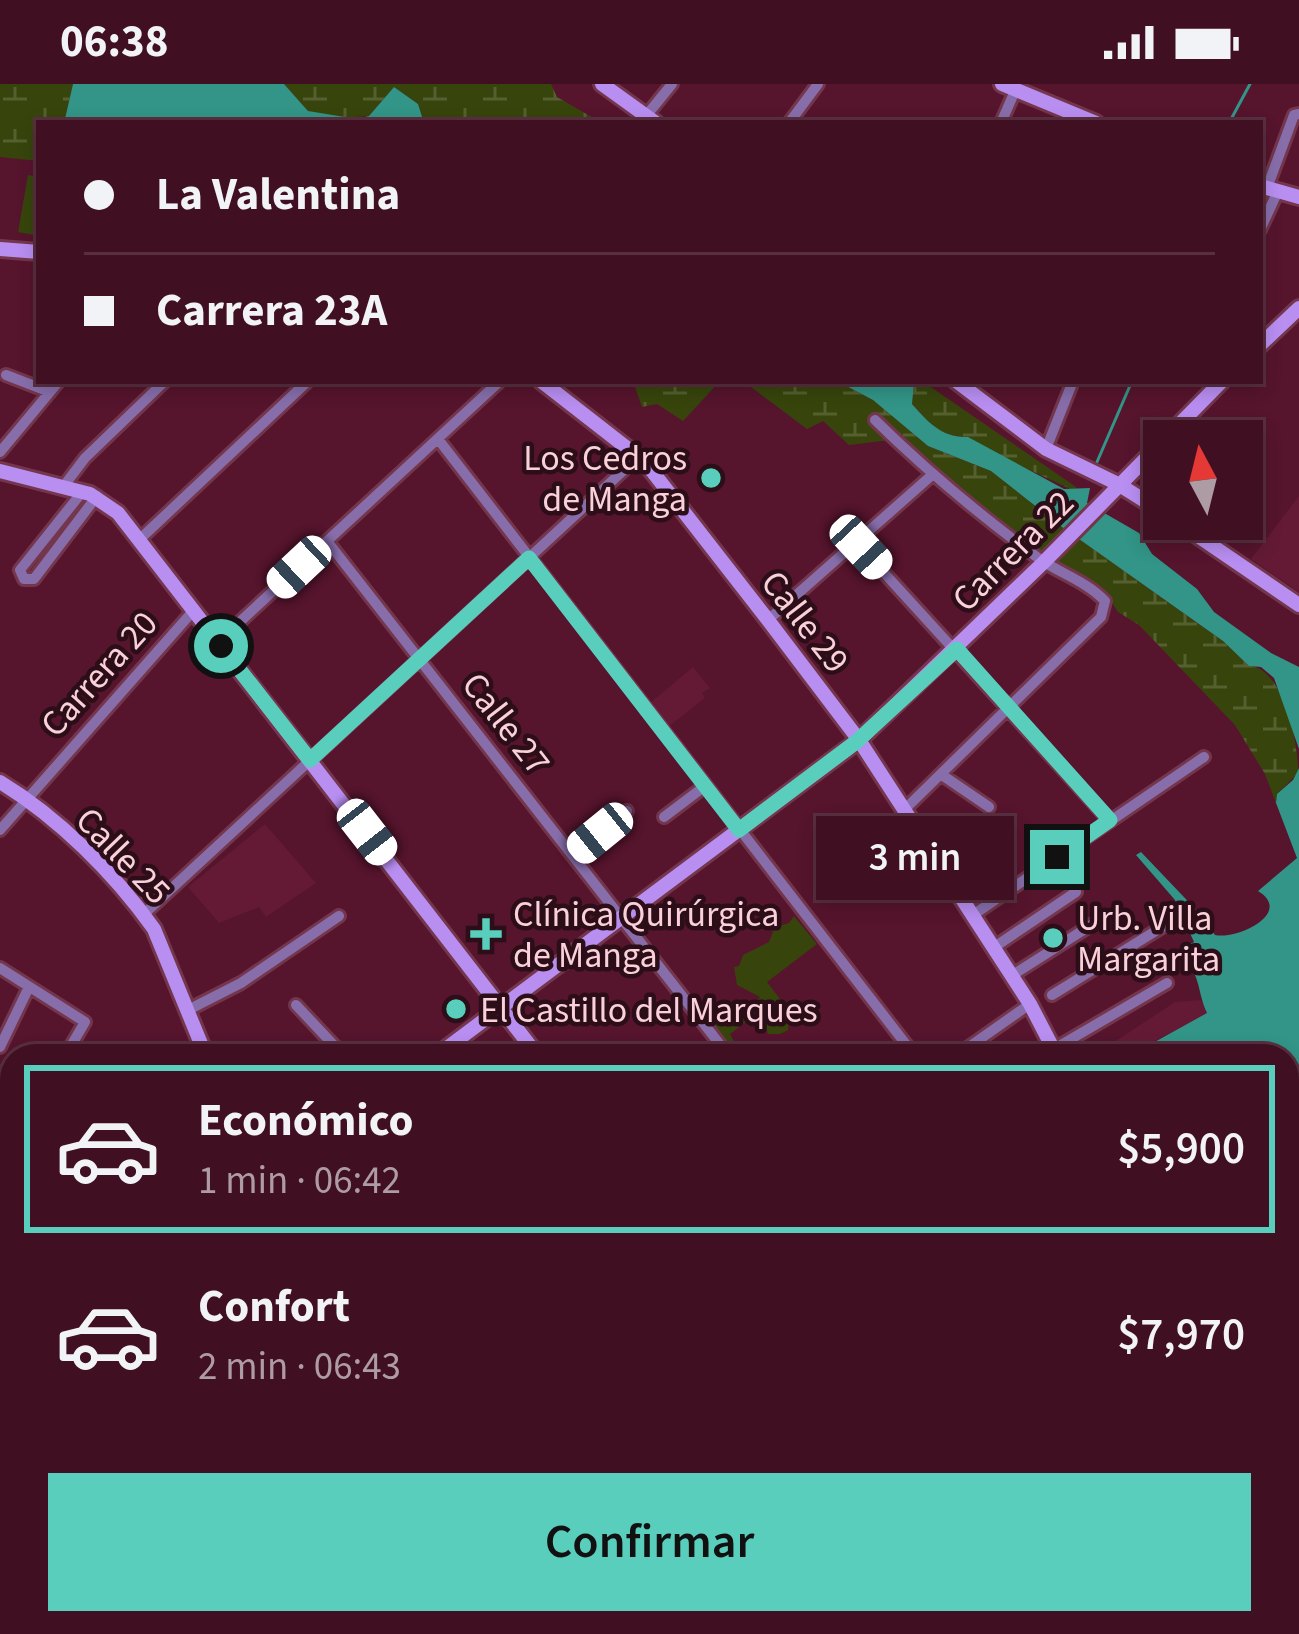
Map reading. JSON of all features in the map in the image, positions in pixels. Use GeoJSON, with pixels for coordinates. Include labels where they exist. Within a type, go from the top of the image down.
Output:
{"type":"FeatureCollection","features":[{"type":"Feature","properties":{"kind":"street"},"geometry":{"type":"LineString","coordinates":[[602,84],[651,119],[672,84]]}},
{"type":"Feature","properties":{"kind":"street"},"geometry":{"type":"LineString","coordinates":[[791,120],[818,84]]}},
{"type":"Feature","properties":{"kind":"street"},"geometry":{"type":"LineString","coordinates":[[1002,120],[1008,87],[1036,91],[1073,119]]}},
{"type":"Feature","properties":{"kind":"street"},"geometry":{"type":"LineString","coordinates":[[1299,114],[1294,116],[1268,188],[1299,197]]}},
{"type":"Feature","properties":{"kind":"street"},"geometry":{"type":"LineString","coordinates":[[0,249],[36,252]]}},
{"type":"Feature","properties":{"kind":"street"},"geometry":{"type":"LineString","coordinates":[[1263,342],[1299,308]]}},
{"type":"Feature","properties":{"kind":"street"},"geometry":{"type":"LineString","coordinates":[[6,375],[36,382]]}},
{"type":"Feature","properties":{"kind":"street"},"geometry":{"type":"LineString","coordinates":[[63,487],[85,458],[162,384]]}},
{"type":"Feature","properties":{"kind":"street"},"geometry":{"type":"LineString","coordinates":[[140,539],[305,384]]}},
{"type":"Feature","properties":{"kind":"street","name":"Carrera 20"},"geometry":{"type":"LineString","coordinates":[[218,642],[497,384]]}},
{"type":"Feature","properties":{"kind":"street","name":"Calle 29"},"geometry":{"type":"LineString","coordinates":[[545,384],[639,456],[768,620],[859,740],[1033,1005],[1052,1044]]}},
{"type":"Feature","properties":{"kind":"street"},"geometry":{"type":"LineString","coordinates":[[959,384],[1046,449],[1143,504]]}},
{"type":"Feature","properties":{"kind":"street"},"geometry":{"type":"LineString","coordinates":[[978,400],[984,384]]}},
{"type":"Feature","properties":{"kind":"street"},"geometry":{"type":"LineString","coordinates":[[1046,449],[1072,384]]}},
{"type":"Feature","properties":{"kind":"street","name":"Carrera 22"},"geometry":{"type":"LineString","coordinates":[[452,1044],[859,740],[957,649],[1219,384]]}},
{"type":"Feature","properties":{"kind":"street"},"geometry":{"type":"LineString","coordinates":[[0,452],[55,386]]}},
{"type":"Feature","properties":{"kind":"street"},"geometry":{"type":"LineString","coordinates":[[875,420],[932,476],[1105,601],[1104,612],[1010,710],[904,810]]}},
{"type":"Feature","properties":{"kind":"street"},"geometry":{"type":"LineString","coordinates":[[438,439],[906,1044]]}},
{"type":"Feature","properties":{"kind":"street"},"geometry":{"type":"LineString","coordinates":[[144,914],[639,456]]}},
{"type":"Feature","properties":{"kind":"street"},"geometry":{"type":"LineString","coordinates":[[0,471],[90,494],[140,539],[528,1044]]}},
{"type":"Feature","properties":{"kind":"street"},"geometry":{"type":"LineString","coordinates":[[768,620],[932,476]]}},
{"type":"Feature","properties":{"kind":"street"},"geometry":{"type":"LineString","coordinates":[[90,494],[34,579],[24,579],[20,571],[90,494]]}},
{"type":"Feature","properties":{"kind":"street"},"geometry":{"type":"LineString","coordinates":[[1204,540],[1299,605]]}},
{"type":"Feature","properties":{"kind":"street","name":"Calle 27"},"geometry":{"type":"LineString","coordinates":[[327,541],[720,1044]]}},
{"type":"Feature","properties":{"kind":"street"},"geometry":{"type":"LineString","coordinates":[[856,542],[1110,820]]}},
{"type":"Feature","properties":{"kind":"street","name":"Carrera 20"},"geometry":{"type":"LineString","coordinates":[[0,830],[24,797],[194,610]]}},
{"type":"Feature","properties":{"kind":"street"},"geometry":{"type":"LineString","coordinates":[[973,915],[1204,757]]}},
{"type":"Feature","properties":{"kind":"street"},"geometry":{"type":"LineString","coordinates":[[942,775],[989,807]]}},
{"type":"Feature","properties":{"kind":"street","name":"Calle 25"},"geometry":{"type":"LineString","coordinates":[[0,782],[24,797],[94,860],[144,914],[201,1044]]}},
{"type":"Feature","properties":{"kind":"street"},"geometry":{"type":"LineString","coordinates":[[664,817],[705,786]]}},
{"type":"Feature","properties":{"kind":"street"},"geometry":{"type":"LineString","coordinates":[[573,856],[627,811]]}},
{"type":"Feature","properties":{"kind":"street"},"geometry":{"type":"LineString","coordinates":[[993,948],[1076,892]]}},
{"type":"Feature","properties":{"kind":"street"},"geometry":{"type":"LineString","coordinates":[[188,1010],[242,983],[339,916]]}},
{"type":"Feature","properties":{"kind":"street"},"geometry":{"type":"LineString","coordinates":[[1011,976],[1096,922]]}},
{"type":"Feature","properties":{"kind":"street"},"geometry":{"type":"LineString","coordinates":[[1052,995],[1167,924]]}},
{"type":"Feature","properties":{"kind":"street"},"geometry":{"type":"LineString","coordinates":[[0,968],[85,1022],[72,1044]]}},
{"type":"Feature","properties":{"kind":"street"},"geometry":{"type":"LineString","coordinates":[[1070,1044],[1167,983]]}},
{"type":"Feature","properties":{"kind":"street"},"geometry":{"type":"LineString","coordinates":[[1,1044],[29,987]]}},
{"type":"Feature","properties":{"kind":"street"},"geometry":{"type":"LineString","coordinates":[[296,1005],[333,1044]]}},
{"type":"Feature","properties":{"kind":"street"},"geometry":{"type":"LineString","coordinates":[[974,1044],[1033,1005]]}},
{"type":"Feature","properties":{"kind":"shaded area"},"geometry":{"type":"Polygon","coordinates":[[[73,84],[284,84],[308,111],[357,119],[369,116],[394,87],[418,104],[423,120],[65,120],[73,84]]]}},
{"type":"Feature","properties":{"kind":"shaded area"},"geometry":{"type":"Polygon","coordinates":[[[843,384],[914,384],[912,404],[943,432],[968,437],[1064,489],[1090,488],[1087,503],[1139,533],[1152,554],[1197,589],[1214,612],[1299,667],[1299,749],[1274,678],[1261,667],[1249,666],[1223,641],[991,471],[928,446],[873,400],[843,384]]]}},
{"type":"Feature","properties":{"kind":"shaded area"},"geometry":{"type":"Polygon","coordinates":[[[1299,496],[1299,592],[1251,559],[1299,496]]]}},
{"type":"Feature","properties":{"kind":"shaded area"},"geometry":{"type":"Polygon","coordinates":[[[693,667],[710,688],[702,693],[705,698],[668,727],[649,704],[693,667]]]}},
{"type":"Feature","properties":{"kind":"shaded area"},"geometry":{"type":"Polygon","coordinates":[[[1299,768],[1299,1044],[1151,1044],[1207,1013],[1195,974],[1174,953],[1194,942],[1175,900],[1136,855],[1141,852],[1215,935],[1248,929],[1270,908],[1258,891],[1297,858],[1276,803],[1277,794],[1299,768]]]}},
{"type":"Feature","properties":{"kind":"shaded area"},"geometry":{"type":"Polygon","coordinates":[[[265,824],[316,883],[266,917],[259,907],[219,923],[188,887],[265,824]]]}},
{"type":"Feature","properties":{"kind":"shaded area"},"geometry":{"type":"Polygon","coordinates":[[[1201,1000],[1207,1014],[1151,1044],[1111,1044],[1175,1002],[1201,1000]]]}},
{"type":"Feature","properties":{"kind":"green space"},"geometry":{"type":"Polygon","coordinates":[[[0,84],[73,84],[65,120],[36,120],[36,161],[0,157],[0,84]]]}},
{"type":"Feature","properties":{"kind":"green space"},"geometry":{"type":"Polygon","coordinates":[[[284,84],[551,84],[557,97],[597,120],[423,120],[418,104],[394,87],[369,116],[341,118],[308,111],[284,84]]]}},
{"type":"Feature","properties":{"kind":"green space"},"geometry":{"type":"Polygon","coordinates":[[[28,175],[36,176],[36,235],[18,232],[28,175]]]}},
{"type":"Feature","properties":{"kind":"green space"},"geometry":{"type":"Polygon","coordinates":[[[634,384],[717,384],[683,421],[657,404],[642,407],[634,384]]]}},
{"type":"Feature","properties":{"kind":"green space"},"geometry":{"type":"Polygon","coordinates":[[[747,384],[843,384],[873,400],[928,446],[991,471],[1223,641],[1249,666],[1261,670],[1287,709],[1298,760],[1298,773],[1277,794],[1276,803],[1265,774],[1235,725],[1139,625],[1118,612],[1107,595],[1032,547],[937,471],[932,462],[890,440],[849,445],[823,421],[807,429],[747,384]]]}},
{"type":"Feature","properties":{"kind":"green space"},"geometry":{"type":"Polygon","coordinates":[[[914,384],[926,384],[1076,487],[1075,491],[968,437],[936,428],[912,404],[914,384]]]}},
{"type":"Feature","properties":{"kind":"green space"},"geometry":{"type":"Polygon","coordinates":[[[794,916],[817,944],[767,982],[790,1012],[788,1030],[768,1034],[762,1018],[755,1015],[730,1034],[735,1044],[721,1044],[716,1039],[718,1032],[710,1033],[701,1015],[706,1002],[727,1027],[749,1009],[760,997],[737,985],[734,967],[743,955],[769,942],[775,927],[794,916]]]}},
{"type":"Feature","properties":{"kind":"waterway"},"geometry":{"type":"LineString","coordinates":[[1231,120],[1250,84]]}},
{"type":"Feature","properties":{"kind":"waterway"},"geometry":{"type":"LineString","coordinates":[[1097,462],[1131,384]]}},
{"type":"Feature","properties":{"kind":"place","name":"Los Cedros de Manga"},"geometry":{"type":"Point","coordinates":[711,478]}},
{"type":"Feature","properties":{"kind":"place","name":"Clínica Quirúrgica de Manga"},"geometry":{"type":"Point","coordinates":[486,934]}},
{"type":"Feature","properties":{"kind":"place","name":"Urb. Villa Margarita"},"geometry":{"type":"Point","coordinates":[1053,938]}},
{"type":"Feature","properties":{"kind":"place","name":"El Castillo del Marques"},"geometry":{"type":"Point","coordinates":[456,1009]}},
{"type":"Feature","properties":{"kind":"route"},"geometry":{"type":"LineString","coordinates":[[221,646],[310,760],[529,558],[739,830],[856,742],[957,649],[1110,820],[1057,857]]}}]}
